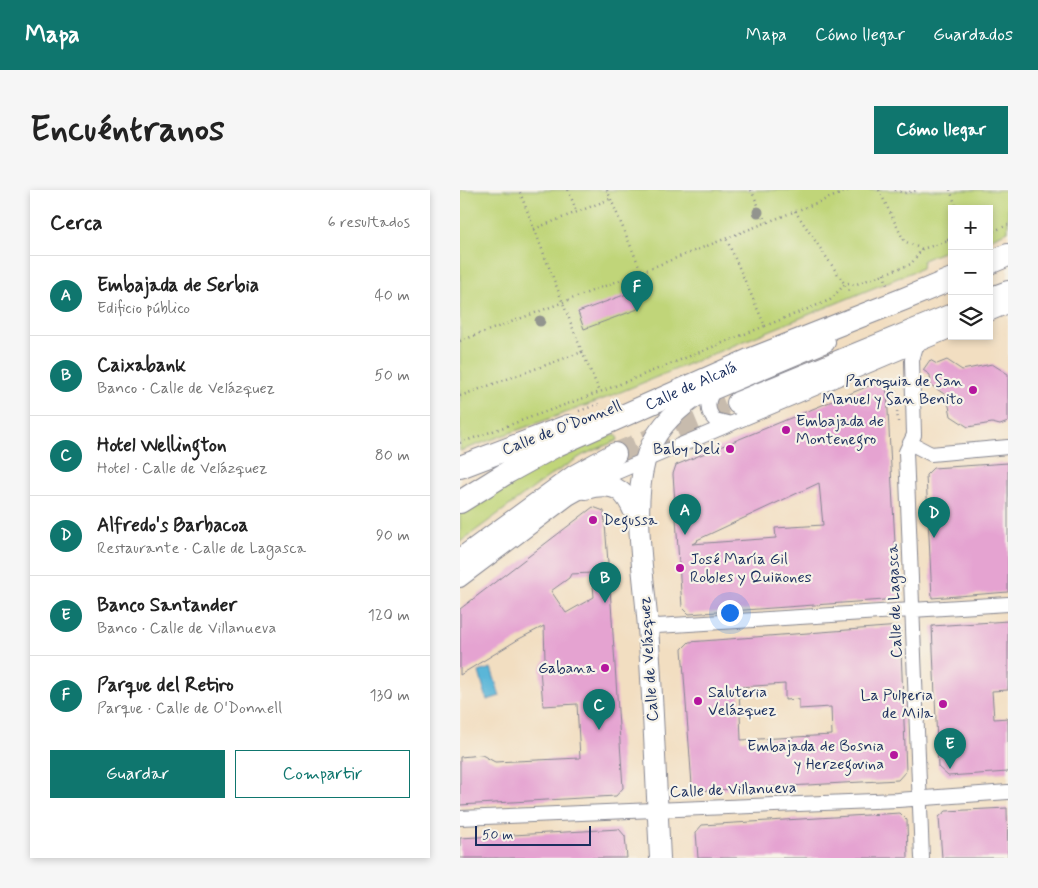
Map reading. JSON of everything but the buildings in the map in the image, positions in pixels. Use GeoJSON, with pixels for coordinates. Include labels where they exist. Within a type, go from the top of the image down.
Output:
{"type":"FeatureCollection","features":[{"type":"Feature","properties":{"kind":"main road"},"geometry":{"type":"LineString","coordinates":[[993,261],[1008,255]]}},
{"type":"Feature","properties":{"kind":"main road","name":"Calle de Alcalá"},"geometry":{"type":"LineString","coordinates":[[460,502],[501,476],[557,445],[749,360],[948,281]]}},
{"type":"Feature","properties":{"kind":"main road","name":"Calle de Alcalá"},"geometry":{"type":"LineString","coordinates":[[645,460],[657,433],[670,416],[694,397],[896,312],[918,299],[930,288]]}},
{"type":"Feature","properties":{"kind":"main road"},"geometry":{"type":"LineString","coordinates":[[993,298],[1008,292]]}},
{"type":"Feature","properties":{"kind":"main road"},"geometry":{"type":"LineString","coordinates":[[738,403],[948,316]]}},
{"type":"Feature","properties":{"kind":"main road","name":"Calle de O'Donnell"},"geometry":{"type":"LineString","coordinates":[[460,467],[665,388],[749,360]]}},
{"type":"Feature","properties":{"kind":"main road"},"geometry":{"type":"LineString","coordinates":[[460,483],[557,445]]}},
{"type":"Feature","properties":{"kind":"main road"},"geometry":{"type":"LineString","coordinates":[[460,560],[575,476],[615,454]]}},
{"type":"Feature","properties":{"kind":"main road","name":"Calle de Velázquez"},"geometry":{"type":"LineString","coordinates":[[645,460],[641,482],[640,527],[648,629],[660,858]]}},
{"type":"Feature","properties":{"kind":"main road"},"geometry":{"type":"LineString","coordinates":[[585,489],[601,486],[615,488],[626,497],[640,527]]}},
{"type":"Feature","properties":{"kind":"street"},"geometry":{"type":"LineString","coordinates":[[993,312],[1008,306]]}},
{"type":"Feature","properties":{"kind":"street"},"geometry":{"type":"LineString","coordinates":[[460,580],[563,502],[610,475],[948,332]]}},
{"type":"Feature","properties":{"kind":"street","name":"Calle de Lagasca"},"geometry":{"type":"LineString","coordinates":[[916,346],[912,360],[914,435],[906,452],[922,858]]}},
{"type":"Feature","properties":{"kind":"street","name":"Calle de Alcalá"},"geometry":{"type":"LineString","coordinates":[[717,386],[711,392],[708,400],[709,412],[715,420],[731,424]]}},
{"type":"Feature","properties":{"kind":"street"},"geometry":{"type":"LineString","coordinates":[[910,443],[931,454],[1008,448]]}},
{"type":"Feature","properties":{"kind":"street"},"geometry":{"type":"LineString","coordinates":[[648,629],[657,626],[1008,604]]}},
{"type":"Feature","properties":{"kind":"street","name":"Calle de Villanueva"},"geometry":{"type":"LineString","coordinates":[[460,818],[920,799],[1008,792]]}},
{"type":"Feature","properties":{"kind":"path"},"geometry":{"type":"LineString","coordinates":[[519,190],[582,352],[600,392]]}},
{"type":"Feature","properties":{"kind":"path"},"geometry":{"type":"LineString","coordinates":[[568,190],[577,212]]}},
{"type":"Feature","properties":{"kind":"path"},"geometry":{"type":"LineString","coordinates":[[607,190],[642,273]]}},
{"type":"Feature","properties":{"kind":"path"},"geometry":{"type":"LineString","coordinates":[[751,190],[766,222]]}},
{"type":"Feature","properties":{"kind":"path"},"geometry":{"type":"LineString","coordinates":[[460,341],[563,304],[850,190]]}},
{"type":"Feature","properties":{"kind":"path"},"geometry":{"type":"LineString","coordinates":[[879,190],[904,241],[922,250]]}},
{"type":"Feature","properties":{"kind":"path"},"geometry":{"type":"LineString","coordinates":[[895,190],[904,193],[918,190]]}},
{"type":"Feature","properties":{"kind":"path"},"geometry":{"type":"LineString","coordinates":[[950,190],[956,205]]}},
{"type":"Feature","properties":{"kind":"path"},"geometry":{"type":"LineString","coordinates":[[534,229],[610,199]]}},
{"type":"Feature","properties":{"kind":"path"},"geometry":{"type":"LineString","coordinates":[[795,212],[850,292]]}},
{"type":"Feature","properties":{"kind":"path"},"geometry":{"type":"LineString","coordinates":[[993,231],[1008,225]]}},
{"type":"Feature","properties":{"kind":"path"},"geometry":{"type":"LineString","coordinates":[[726,238],[765,326]]}},
{"type":"Feature","properties":{"kind":"path"},"geometry":{"type":"LineString","coordinates":[[460,443],[600,392],[830,300],[849,283],[854,285],[911,264],[922,250],[948,241]]}},
{"type":"Feature","properties":{"kind":"path"},"geometry":{"type":"LineString","coordinates":[[884,274],[887,285]]}},
{"type":"Feature","properties":{"kind":"path"},"geometry":{"type":"LineString","coordinates":[[460,396],[582,352]]}},
{"type":"Feature","properties":{"kind":"green space"},"geometry":{"type":"Polygon","coordinates":[[[460,190],[1008,190],[1008,231],[993,237],[993,205],[948,205],[948,250],[923,260],[922,268],[601,400],[460,451],[460,190]]]}},
{"type":"Feature","properties":{"kind":"green space"},"geometry":{"type":"Polygon","coordinates":[[[616,434],[618,440],[583,455],[551,475],[460,542],[460,513],[483,497],[579,446],[616,434]]]}},
{"type":"Feature","properties":{"kind":"water"},"geometry":{"type":"Polygon","coordinates":[[[491,668],[500,696],[487,700],[479,672],[491,668]]]}},
{"type":"Feature","properties":{"kind":"tunnel"},"geometry":{"type":"LineString","coordinates":[[615,454],[738,403]]}},
{"type":"Feature","properties":{"kind":"place","name":"Parque del Retiro"},"geometry":{"type":"Point","coordinates":[637,312]}},
{"type":"Feature","properties":{"kind":"place","name":"Parroquia de San Manuel y San Benito"},"geometry":{"type":"Point","coordinates":[973,390]}},
{"type":"Feature","properties":{"kind":"place","name":"Embajada de Montenegro"},"geometry":{"type":"Point","coordinates":[786,430]}},
{"type":"Feature","properties":{"kind":"place","name":"Baby Deli"},"geometry":{"type":"Point","coordinates":[730,449]}},
{"type":"Feature","properties":{"kind":"place","name":"Degussa"},"geometry":{"type":"Point","coordinates":[593,520]}},
{"type":"Feature","properties":{"kind":"place","name":"Embajada de Serbia"},"geometry":{"type":"Point","coordinates":[685,535]}},
{"type":"Feature","properties":{"kind":"place","name":"Alfredo's Barbacoa"},"geometry":{"type":"Point","coordinates":[934,538]}},
{"type":"Feature","properties":{"kind":"place","name":"José María Gil Robles y Quiñones"},"geometry":{"type":"Point","coordinates":[680,568]}},
{"type":"Feature","properties":{"kind":"place","name":"Caixabank"},"geometry":{"type":"Point","coordinates":[605,603]}},
{"type":"Feature","properties":{"kind":"place","name":"Gabana"},"geometry":{"type":"Point","coordinates":[605,668]}},
{"type":"Feature","properties":{"kind":"place","name":"Saluteria Velázquez"},"geometry":{"type":"Point","coordinates":[698,701]}},
{"type":"Feature","properties":{"kind":"place","name":"La Pulperia de Mila"},"geometry":{"type":"Point","coordinates":[943,704]}},
{"type":"Feature","properties":{"kind":"place","name":"Hotel Wellington"},"geometry":{"type":"Point","coordinates":[599,730]}},
{"type":"Feature","properties":{"kind":"place","name":"Embajada de Bosnia y Herzegovina"},"geometry":{"type":"Point","coordinates":[894,755]}},
{"type":"Feature","properties":{"kind":"place","name":"Banco Santander"},"geometry":{"type":"Point","coordinates":[950,769]}}]}
